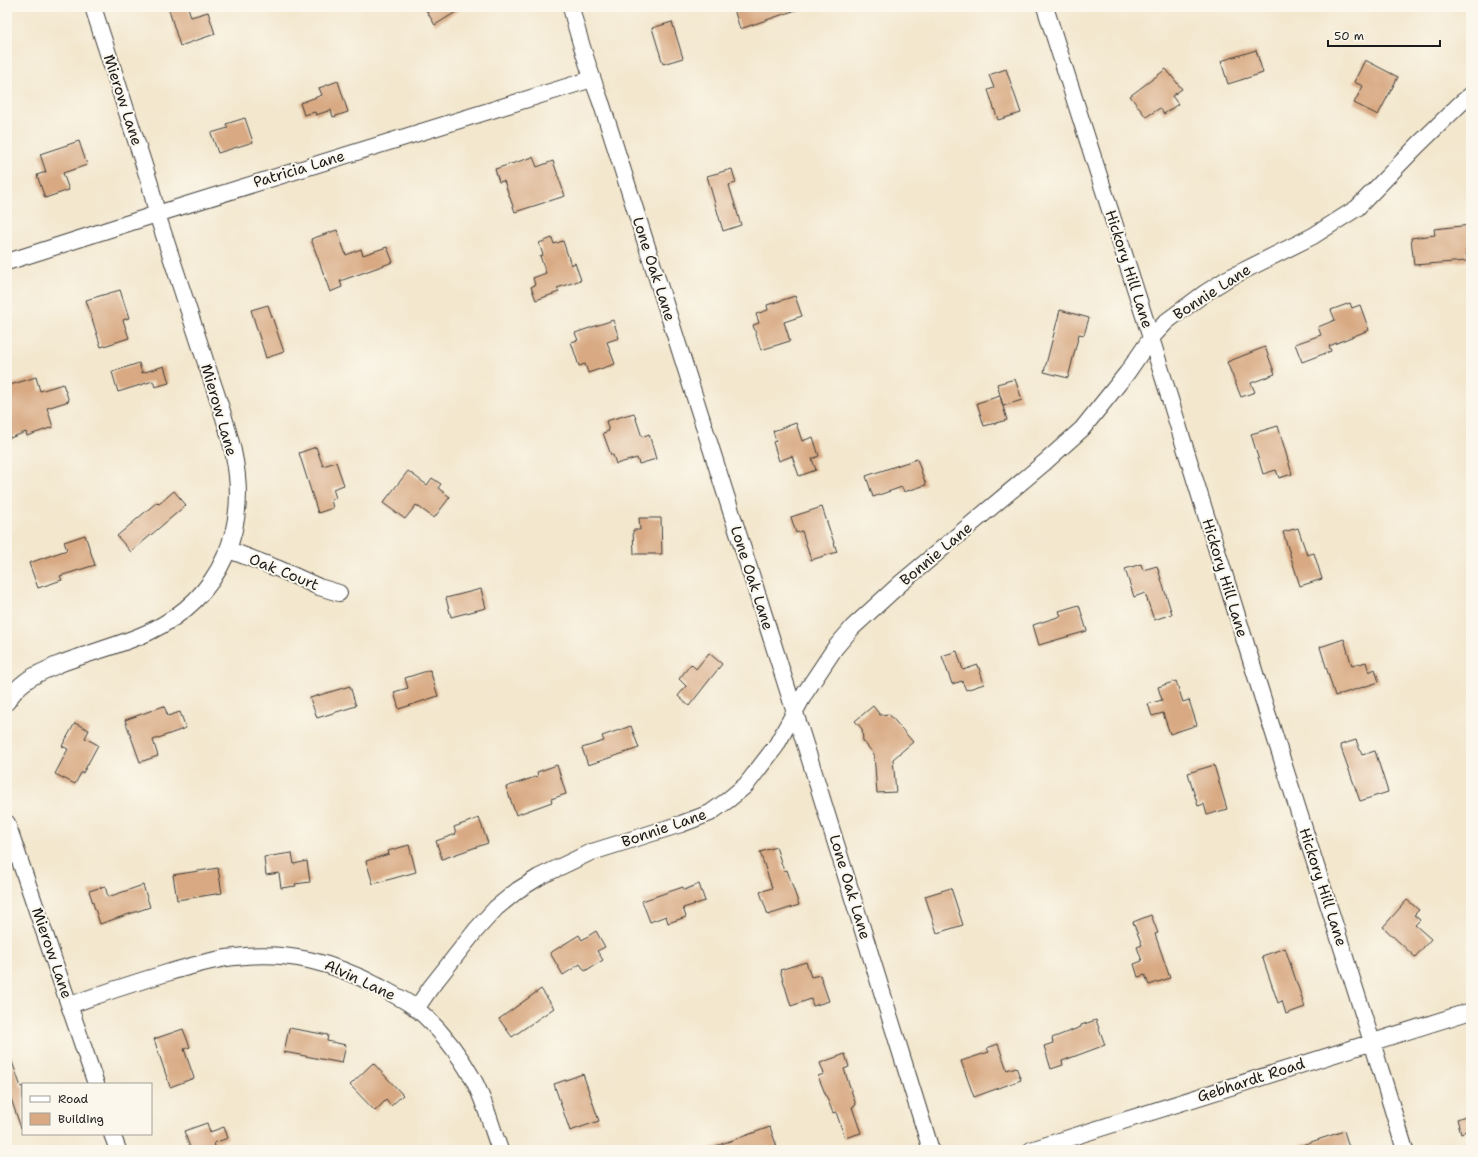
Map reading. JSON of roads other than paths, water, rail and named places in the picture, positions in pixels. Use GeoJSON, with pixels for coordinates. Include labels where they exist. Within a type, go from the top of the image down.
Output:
{"type":"FeatureCollection","features":[{"type":"Feature","properties":{"kind":"street","name":"Mierow Lane"},"geometry":{"type":"LineString","coordinates":[[7,702],[26,681],[45,670],[148,632],[170,621],[188,607],[206,588],[220,569],[229,550],[237,512],[238,486],[233,452],[157,214],[150,184],[93,7]]}},
{"type":"Feature","properties":{"kind":"street","name":"Lone Oak Lane"},"geometry":{"type":"LineString","coordinates":[[571,7],[576,28],[602,105],[795,713],[931,1150]]}},
{"type":"Feature","properties":{"kind":"street","name":"Hickory Hill Lane"},"geometry":{"type":"LineString","coordinates":[[1045,7],[1151,338],[1405,1150]]}},
{"type":"Feature","properties":{"kind":"street","name":"Patricia Lane"},"geometry":{"type":"LineString","coordinates":[[7,262],[592,78]]}},
{"type":"Feature","properties":{"kind":"street","name":"Bonnie Lane"},"geometry":{"type":"LineString","coordinates":[[416,1008],[476,930],[496,908],[518,890],[539,877],[589,853],[681,824],[710,813],[746,785],[776,746],[805,694],[836,648],[854,627],[901,583],[1082,429],[1127,373],[1151,338],[1167,321],[1227,279],[1313,236],[1357,208],[1394,172],[1418,145],[1471,95]]}},
{"type":"Feature","properties":{"kind":"street","name":"Oak Court"},"geometry":{"type":"LineString","coordinates":[[229,550],[279,568],[319,586],[339,593]]}},
{"type":"Feature","properties":{"kind":"street","name":"Mierow Lane"},"geometry":{"type":"LineString","coordinates":[[7,823],[70,1004],[96,1083]]}},
{"type":"Feature","properties":{"kind":"street","name":"Alvin Lane"},"geometry":{"type":"LineString","coordinates":[[70,1004],[206,962],[235,956],[263,954],[286,956],[318,961],[343,969],[416,1008],[448,1042],[473,1079],[483,1100],[500,1150]]}},
{"type":"Feature","properties":{"kind":"street","name":"Gebhardt Road"},"geometry":{"type":"LineString","coordinates":[[1031,1150],[1471,1011]]}},
{"type":"Feature","properties":{"kind":"street"},"geometry":{"type":"LineString","coordinates":[[112,1135],[118,1150]]}}]}
